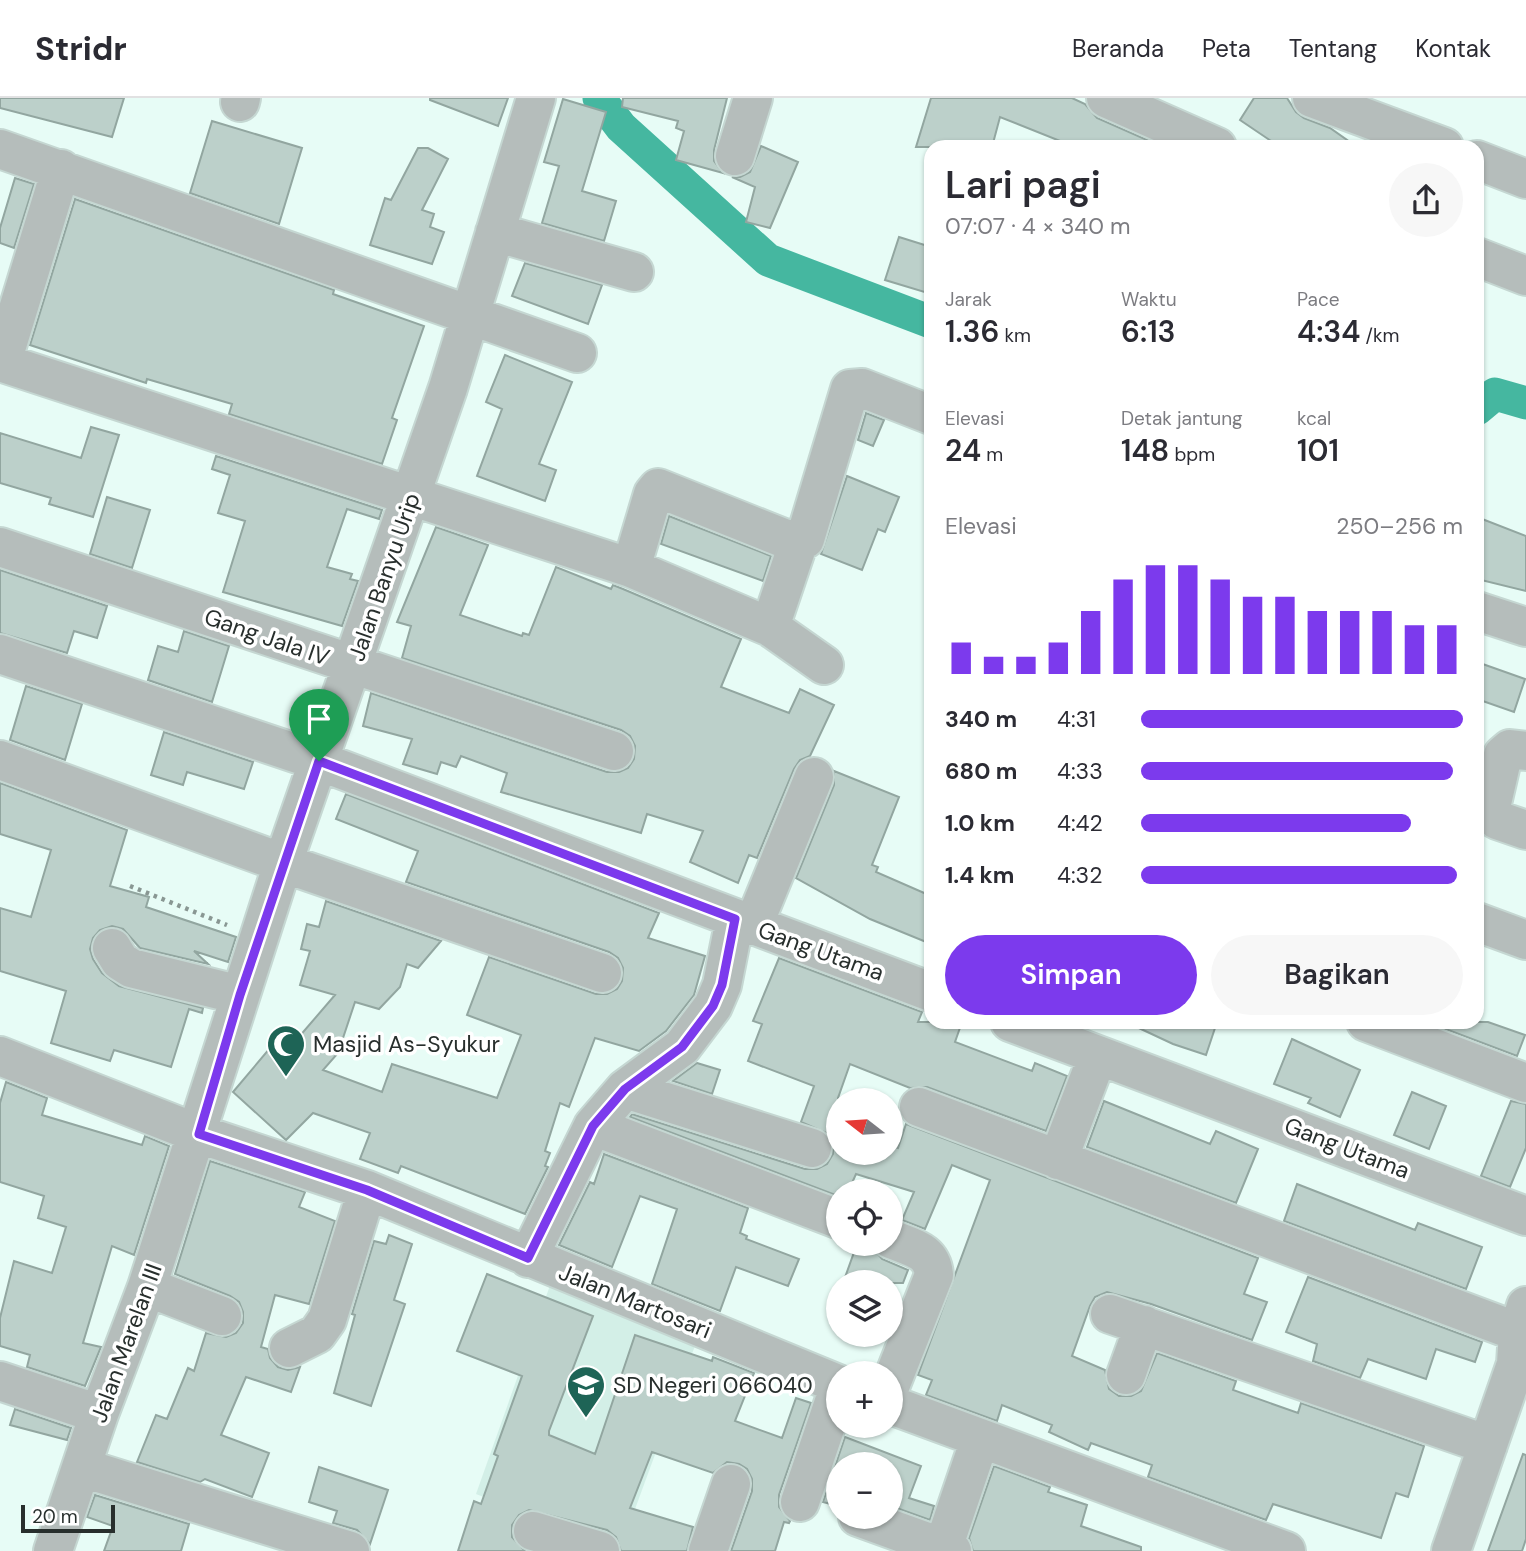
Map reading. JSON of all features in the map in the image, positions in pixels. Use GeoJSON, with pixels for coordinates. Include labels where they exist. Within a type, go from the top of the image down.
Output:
{"type":"FeatureCollection","features":[{"type":"Feature","properties":{"kind":"street","name":"Jalan Banyu Urip"},"geometry":{"type":"LineString","coordinates":[[199,1134],[283,863],[412,495],[536,98]]}},
{"type":"Feature","properties":{"kind":"street"},"geometry":{"type":"LineString","coordinates":[[735,156],[753,98]]}},
{"type":"Feature","properties":{"kind":"street"},"geometry":{"type":"LineString","coordinates":[[1107,98],[1196,140]]}},
{"type":"Feature","properties":{"kind":"street"},"geometry":{"type":"LineString","coordinates":[[1312,98],[1425,140]]}},
{"type":"Feature","properties":{"kind":"street"},"geometry":{"type":"LineString","coordinates":[[0,149],[577,353]]}},
{"type":"Feature","properties":{"kind":"street"},"geometry":{"type":"LineString","coordinates":[[1484,163],[1526,179]]}},
{"type":"Feature","properties":{"kind":"street"},"geometry":{"type":"LineString","coordinates":[[61,169],[1,362],[631,568],[771,627],[824,666]]}},
{"type":"Feature","properties":{"kind":"street"},"geometry":{"type":"LineString","coordinates":[[495,232],[634,272]]}},
{"type":"Feature","properties":{"kind":"street"},"geometry":{"type":"LineString","coordinates":[[1484,260],[1526,276]]}},
{"type":"Feature","properties":{"kind":"street"},"geometry":{"type":"LineString","coordinates":[[631,568],[653,494],[658,488],[791,541],[799,541],[805,538],[850,389],[862,388],[924,412]]}},
{"type":"Feature","properties":{"kind":"street"},"geometry":{"type":"LineString","coordinates":[[771,627],[799,541]]}},
{"type":"Feature","properties":{"kind":"street","name":"Gang Jala IV"},"geometry":{"type":"LineString","coordinates":[[0,547],[614,751]]}},
{"type":"Feature","properties":{"kind":"street"},"geometry":{"type":"LineString","coordinates":[[1484,613],[1526,627]]}},
{"type":"Feature","properties":{"kind":"street","name":"Gang Utama"},"geometry":{"type":"LineString","coordinates":[[0,654],[319,761],[924,989]]}},
{"type":"Feature","properties":{"kind":"street"},"geometry":{"type":"LineString","coordinates":[[1526,751],[1510,749],[1503,755],[1490,813],[1497,820],[1526,830]]}},
{"type":"Feature","properties":{"kind":"street"},"geometry":{"type":"LineString","coordinates":[[0,760],[283,863],[602,973]]}},
{"type":"Feature","properties":{"kind":"street"},"geometry":{"type":"LineString","coordinates":[[528,1258],[593,1126],[625,1089],[669,1060],[713,1006],[744,922],[814,777]]}},
{"type":"Feature","properties":{"kind":"street"},"geometry":{"type":"LineString","coordinates":[[1484,925],[1526,940]]}},
{"type":"Feature","properties":{"kind":"street"},"geometry":{"type":"LineString","coordinates":[[112,948],[120,961],[131,968],[240,995]]}},
{"type":"Feature","properties":{"kind":"street","name":"Gang Utama"},"geometry":{"type":"LineString","coordinates":[[1029,1029],[1526,1216]]}},
{"type":"Feature","properties":{"kind":"street"},"geometry":{"type":"LineString","coordinates":[[1384,1029],[1526,1083]]}},
{"type":"Feature","properties":{"kind":"street"},"geometry":{"type":"LineString","coordinates":[[1058,1160],[1098,1055]]}},
{"type":"Feature","properties":{"kind":"street","name":"Jalan Martosari"},"geometry":{"type":"LineString","coordinates":[[0,1056],[199,1134],[367,1190],[528,1258],[622,1309],[826,1380]]}},
{"type":"Feature","properties":{"kind":"street"},"geometry":{"type":"LineString","coordinates":[[625,1089],[812,1147]]}},
{"type":"Feature","properties":{"kind":"street"},"geometry":{"type":"LineString","coordinates":[[919,1107],[1522,1343],[1505,1425],[1451,1551]]}},
{"type":"Feature","properties":{"kind":"street"},"geometry":{"type":"LineString","coordinates":[[593,1126],[826,1214]]}},
{"type":"Feature","properties":{"kind":"street","name":"Jalan Marelan III"},"geometry":{"type":"LineString","coordinates":[[53,1551],[199,1134]]}},
{"type":"Feature","properties":{"kind":"street"},"geometry":{"type":"LineString","coordinates":[[289,1348],[317,1334],[327,1320],[367,1190]]}},
{"type":"Feature","properties":{"kind":"street"},"geometry":{"type":"LineString","coordinates":[[900,1361],[934,1275],[933,1261],[925,1253],[903,1245]]}},
{"type":"Feature","properties":{"kind":"street"},"geometry":{"type":"LineString","coordinates":[[147,1287],[222,1316]]}},
{"type":"Feature","properties":{"kind":"street"},"geometry":{"type":"LineString","coordinates":[[1126,1375],[1127,1320],[1505,1425]]}},
{"type":"Feature","properties":{"kind":"street"},"geometry":{"type":"LineString","coordinates":[[0,1381],[99,1414]]}},
{"type":"Feature","properties":{"kind":"street"},"geometry":{"type":"LineString","coordinates":[[903,1410],[1286,1551]]}},
{"type":"Feature","properties":{"kind":"street"},"geometry":{"type":"LineString","coordinates":[[800,1502],[826,1425]]}},
{"type":"Feature","properties":{"kind":"street"},"geometry":{"type":"LineString","coordinates":[[891,1529],[947,1549],[980,1439]]}},
{"type":"Feature","properties":{"kind":"street"},"geometry":{"type":"LineString","coordinates":[[83,1468],[350,1551]]}},
{"type":"Feature","properties":{"kind":"street"},"geometry":{"type":"LineString","coordinates":[[708,1551],[731,1484]]}},
{"type":"Feature","properties":{"kind":"street"},"geometry":{"type":"LineString","coordinates":[[533,1531],[600,1551]]}},
{"type":"Feature","properties":{"kind":"path"},"geometry":{"type":"LineString","coordinates":[[130,886],[260,939]]}},
{"type":"Feature","properties":{"kind":"shaded area","name":"SD Negeri 066040"},"geometry":{"type":"Polygon","coordinates":[[[553,1277],[696,1343],[620,1550],[476,1494],[553,1277]]]}},
{"type":"Feature","properties":{"kind":"building"},"geometry":{"type":"Polygon","coordinates":[[[0,98],[124,98],[112,137],[0,108],[0,98]]]}},
{"type":"Feature","properties":{"kind":"building"},"geometry":{"type":"Polygon","coordinates":[[[430,98],[508,98],[498,126],[430,98]]]}},
{"type":"Feature","properties":{"kind":"building"},"geometry":{"type":"Polygon","coordinates":[[[623,98],[727,98],[714,150],[714,161],[723,173],[676,160],[684,131],[676,128],[678,121],[622,107],[623,98]]]}},
{"type":"Feature","properties":{"kind":"building"},"geometry":{"type":"Polygon","coordinates":[[[931,98],[1072,98],[1085,104],[1097,118],[1147,140],[1058,140],[1000,117],[994,140],[924,140],[924,147],[916,147],[931,98]]]}},
{"type":"Feature","properties":{"kind":"building"},"geometry":{"type":"Polygon","coordinates":[[[1254,98],[1287,98],[1296,112],[1304,118],[1330,128],[1347,140],[1270,140],[1240,120],[1254,98]]]}},
{"type":"Feature","properties":{"kind":"building"},"geometry":{"type":"Polygon","coordinates":[[[563,99],[606,112],[582,191],[616,201],[604,241],[542,223],[559,166],[544,162],[563,99]]]}},
{"type":"Feature","properties":{"kind":"building"},"geometry":{"type":"Polygon","coordinates":[[[212,121],[302,148],[279,224],[190,193],[212,121]]]}},
{"type":"Feature","properties":{"kind":"building"},"geometry":{"type":"Polygon","coordinates":[[[761,146],[798,162],[770,228],[746,222],[755,187],[732,177],[740,177],[750,172],[761,146]]]}},
{"type":"Feature","properties":{"kind":"building"},"geometry":{"type":"Polygon","coordinates":[[[418,148],[428,148],[448,159],[422,210],[434,214],[430,227],[444,232],[432,264],[370,245],[385,198],[391,200],[418,148]]]}},
{"type":"Feature","properties":{"kind":"building"},"geometry":{"type":"Polygon","coordinates":[[[15,178],[34,184],[14,248],[0,243],[0,228],[15,178]]]}},
{"type":"Feature","properties":{"kind":"building"},"geometry":{"type":"Polygon","coordinates":[[[75,199],[334,290],[333,294],[424,326],[392,418],[397,420],[382,464],[229,414],[232,404],[147,379],[146,383],[30,345],[75,199]]]}},
{"type":"Feature","properties":{"kind":"building"},"geometry":{"type":"Polygon","coordinates":[[[899,237],[924,245],[924,292],[885,280],[899,237]]]}},
{"type":"Feature","properties":{"kind":"building"},"geometry":{"type":"Polygon","coordinates":[[[525,263],[602,285],[588,324],[512,296],[525,263]]]}},
{"type":"Feature","properties":{"kind":"building"},"geometry":{"type":"Polygon","coordinates":[[[505,355],[572,382],[539,464],[556,470],[545,501],[477,476],[502,409],[486,402],[505,355]]]}},
{"type":"Feature","properties":{"kind":"building"},"geometry":{"type":"Polygon","coordinates":[[[866,413],[884,420],[873,446],[858,440],[866,413]]]}},
{"type":"Feature","properties":{"kind":"building"},"geometry":{"type":"Polygon","coordinates":[[[91,427],[119,435],[93,517],[49,504],[51,498],[0,483],[0,433],[81,458],[91,427]]]}},
{"type":"Feature","properties":{"kind":"building"},"geometry":{"type":"Polygon","coordinates":[[[216,456],[382,510],[379,519],[347,509],[327,567],[352,574],[350,579],[358,581],[342,626],[223,592],[245,521],[218,513],[230,475],[212,469],[216,456]]]}},
{"type":"Feature","properties":{"kind":"building"},"geometry":{"type":"Polygon","coordinates":[[[847,476],[899,497],[885,532],[878,529],[862,570],[821,554],[847,476]]]}},
{"type":"Feature","properties":{"kind":"building"},"geometry":{"type":"Polygon","coordinates":[[[107,497],[150,510],[132,568],[90,554],[107,497]]]}},
{"type":"Feature","properties":{"kind":"building"},"geometry":{"type":"Polygon","coordinates":[[[669,516],[771,556],[763,581],[661,544],[669,516]]]}},
{"type":"Feature","properties":{"kind":"building"},"geometry":{"type":"Polygon","coordinates":[[[1484,520],[1526,536],[1526,591],[1484,581],[1484,520]]]}},
{"type":"Feature","properties":{"kind":"building"},"geometry":{"type":"Polygon","coordinates":[[[436,527],[488,545],[460,615],[522,636],[523,633],[529,635],[556,567],[611,589],[613,585],[741,639],[721,687],[789,713],[800,689],[834,705],[810,756],[800,760],[794,769],[757,858],[749,855],[738,883],[690,862],[703,831],[647,814],[641,833],[501,792],[507,773],[461,756],[456,767],[441,762],[437,774],[403,764],[412,739],[363,726],[371,693],[607,772],[619,772],[628,768],[634,759],[635,746],[630,736],[621,730],[402,658],[411,626],[397,622],[436,527]]]}},
{"type":"Feature","properties":{"kind":"building"},"geometry":{"type":"Polygon","coordinates":[[[0,570],[107,606],[97,638],[74,631],[67,653],[0,633],[0,570]]]}},
{"type":"Feature","properties":{"kind":"building"},"geometry":{"type":"Polygon","coordinates":[[[184,631],[229,646],[212,702],[148,680],[158,646],[178,652],[184,631]]]}},
{"type":"Feature","properties":{"kind":"building"},"geometry":{"type":"Polygon","coordinates":[[[1484,664],[1525,679],[1514,712],[1484,701],[1484,664]]]}},
{"type":"Feature","properties":{"kind":"building"},"geometry":{"type":"Polygon","coordinates":[[[26,686],[82,704],[65,760],[10,740],[26,686]]]}},
{"type":"Feature","properties":{"kind":"building"},"geometry":{"type":"Polygon","coordinates":[[[164,732],[253,762],[244,789],[187,772],[183,785],[151,775],[164,732]]]}},
{"type":"Feature","properties":{"kind":"building"},"geometry":{"type":"Polygon","coordinates":[[[834,771],[899,797],[872,865],[878,867],[876,872],[924,893],[924,941],[870,919],[796,878],[834,785],[834,771]]]}},
{"type":"Feature","properties":{"kind":"building"},"geometry":{"type":"Polygon","coordinates":[[[0,783],[127,830],[110,886],[149,897],[146,907],[236,937],[228,962],[194,951],[208,964],[140,948],[123,929],[112,926],[100,930],[93,938],[90,949],[93,959],[102,973],[119,986],[203,1008],[202,1013],[189,1009],[171,1067],[114,1050],[110,1061],[51,1043],[66,991],[0,971],[0,908],[31,917],[51,850],[0,834],[0,783]]]}},
{"type":"Feature","properties":{"kind":"building"},"geometry":{"type":"Polygon","coordinates":[[[346,794],[659,913],[648,938],[705,956],[694,995],[666,1031],[639,1051],[595,1038],[569,1107],[560,1103],[545,1151],[550,1153],[545,1166],[548,1167],[525,1214],[401,1166],[398,1173],[360,1159],[370,1133],[313,1113],[286,1140],[233,1092],[281,1035],[292,1045],[335,995],[300,985],[310,951],[301,949],[307,924],[319,927],[326,901],[441,941],[418,968],[407,964],[400,987],[379,1009],[355,1002],[338,1053],[323,1070],[382,1092],[392,1064],[497,1098],[521,1035],[467,1015],[489,957],[596,994],[607,994],[617,989],[622,981],[623,968],[618,958],[609,952],[406,882],[418,851],[336,819],[346,794]]]}},
{"type":"Feature","properties":{"kind":"building"},"geometry":{"type":"Polygon","coordinates":[[[779,958],[922,1012],[918,1022],[924,1022],[924,1029],[960,1029],[955,1042],[1032,1071],[1035,1063],[1067,1076],[1046,1131],[927,1087],[910,1088],[850,1064],[842,1088],[826,1088],[826,1133],[801,1122],[814,1086],[748,1061],[762,1024],[753,1021],[779,958]]]}},
{"type":"Feature","properties":{"kind":"building"},"geometry":{"type":"Polygon","coordinates":[[[1484,1022],[1488,1022],[1525,1035],[1517,1056],[1446,1029],[1484,1029],[1484,1022]]]}},
{"type":"Feature","properties":{"kind":"building"},"geometry":{"type":"Polygon","coordinates":[[[1141,1029],[1215,1029],[1206,1055],[1141,1029]]]}},
{"type":"Feature","properties":{"kind":"building"},"geometry":{"type":"Polygon","coordinates":[[[1292,1039],[1360,1070],[1340,1117],[1308,1103],[1311,1098],[1274,1084],[1292,1039]]]}},
{"type":"Feature","properties":{"kind":"building"},"geometry":{"type":"Polygon","coordinates":[[[697,1063],[720,1070],[712,1094],[673,1081],[697,1063]]]}},
{"type":"Feature","properties":{"kind":"building"},"geometry":{"type":"Polygon","coordinates":[[[6,1082],[47,1098],[42,1115],[142,1145],[145,1136],[169,1146],[134,1255],[112,1246],[83,1343],[101,1347],[85,1386],[27,1367],[30,1355],[0,1346],[0,1318],[14,1261],[52,1273],[66,1227],[38,1218],[44,1196],[0,1182],[0,1103],[6,1082]]]}},
{"type":"Feature","properties":{"kind":"building"},"geometry":{"type":"Polygon","coordinates":[[[1412,1092],[1446,1106],[1429,1149],[1394,1135],[1412,1092]]]}},
{"type":"Feature","properties":{"kind":"building"},"geometry":{"type":"Polygon","coordinates":[[[1104,1101],[1210,1144],[1216,1131],[1258,1149],[1236,1203],[1087,1147],[1104,1101]]]}},
{"type":"Feature","properties":{"kind":"building"},"geometry":{"type":"Polygon","coordinates":[[[1511,1101],[1526,1104],[1526,1148],[1510,1187],[1481,1176],[1511,1101]]]}},
{"type":"Feature","properties":{"kind":"building"},"geometry":{"type":"Polygon","coordinates":[[[632,1114],[805,1169],[817,1169],[826,1164],[903,1166],[903,1133],[906,1124],[1258,1258],[1244,1294],[1267,1302],[1252,1340],[1151,1304],[1107,1292],[1095,1297],[1090,1306],[1072,1356],[1105,1370],[1109,1389],[1119,1396],[1131,1396],[1141,1391],[1157,1353],[1236,1381],[1233,1390],[1298,1413],[1301,1403],[1424,1446],[1408,1497],[1396,1493],[1381,1538],[1273,1504],[1266,1520],[1148,1477],[1152,1465],[1091,1443],[1088,1450],[1049,1432],[1052,1425],[1002,1405],[997,1421],[926,1395],[932,1380],[918,1375],[990,1180],[952,1165],[925,1229],[903,1220],[914,1192],[903,1189],[903,1179],[872,1179],[856,1174],[854,1179],[826,1179],[826,1191],[630,1117],[632,1114]]]}},
{"type":"Feature","properties":{"kind":"building"},"geometry":{"type":"Polygon","coordinates":[[[604,1154],[748,1208],[740,1233],[747,1236],[746,1239],[799,1259],[788,1286],[736,1267],[720,1311],[652,1284],[677,1209],[640,1196],[612,1267],[559,1245],[590,1182],[594,1184],[604,1154]]]}},
{"type":"Feature","properties":{"kind":"building"},"geometry":{"type":"Polygon","coordinates":[[[210,1161],[305,1192],[299,1207],[335,1221],[309,1304],[275,1295],[261,1347],[268,1349],[270,1358],[278,1367],[288,1370],[300,1367],[291,1392],[246,1377],[221,1435],[269,1453],[252,1497],[205,1479],[200,1482],[137,1462],[156,1415],[167,1419],[188,1368],[194,1371],[206,1333],[226,1337],[236,1333],[243,1323],[239,1302],[175,1274],[210,1161]]]}},
{"type":"Feature","properties":{"kind":"building"},"geometry":{"type":"Polygon","coordinates":[[[1297,1184],[1415,1230],[1418,1223],[1482,1247],[1466,1289],[1284,1221],[1297,1184]]]}},
{"type":"Feature","properties":{"kind":"building"},"geometry":{"type":"Polygon","coordinates":[[[389,1235],[412,1244],[394,1300],[405,1304],[371,1406],[334,1393],[355,1315],[352,1314],[374,1241],[386,1244],[389,1235]]]}},
{"type":"Feature","properties":{"kind":"building"},"geometry":{"type":"Polygon","coordinates":[[[853,1256],[880,1256],[908,1270],[903,1283],[903,1270],[848,1270],[853,1256]]]}},
{"type":"Feature","properties":{"kind":"building"},"geometry":{"type":"Polygon","coordinates":[[[487,1274],[593,1316],[549,1435],[595,1454],[635,1335],[712,1361],[713,1357],[754,1373],[735,1421],[782,1438],[796,1398],[811,1403],[779,1495],[779,1507],[790,1521],[784,1522],[775,1551],[731,1551],[752,1491],[752,1479],[747,1469],[727,1462],[713,1473],[652,1452],[630,1508],[693,1527],[687,1551],[621,1551],[616,1537],[607,1530],[529,1510],[519,1515],[512,1525],[512,1537],[525,1551],[458,1551],[474,1501],[481,1504],[498,1456],[494,1454],[522,1376],[457,1351],[487,1274]]]}},
{"type":"Feature","properties":{"kind":"building"},"geometry":{"type":"Polygon","coordinates":[[[1308,1277],[1482,1342],[1475,1362],[1436,1349],[1426,1379],[1368,1359],[1360,1378],[1313,1361],[1317,1344],[1286,1332],[1308,1277]]]}},
{"type":"Feature","properties":{"kind":"building"},"geometry":{"type":"Polygon","coordinates":[[[15,1409],[71,1428],[67,1440],[10,1425],[15,1409]]]}},
{"type":"Feature","properties":{"kind":"building"},"geometry":{"type":"Polygon","coordinates":[[[845,1438],[848,1438],[884,1452],[840,1452],[845,1438]]]}},
{"type":"Feature","properties":{"kind":"building"},"geometry":{"type":"Polygon","coordinates":[[[1523,1454],[1526,1455],[1526,1539],[1522,1551],[1488,1551],[1523,1454]]]}},
{"type":"Feature","properties":{"kind":"building"},"geometry":{"type":"Polygon","coordinates":[[[903,1459],[921,1466],[909,1498],[934,1506],[930,1520],[903,1510],[903,1459]]]}},
{"type":"Feature","properties":{"kind":"building"},"geometry":{"type":"Polygon","coordinates":[[[994,1466],[1050,1487],[1048,1492],[1087,1505],[1081,1526],[1141,1547],[1141,1551],[973,1551],[969,1538],[994,1466]]]}},
{"type":"Feature","properties":{"kind":"building"},"geometry":{"type":"Polygon","coordinates":[[[319,1467],[388,1490],[370,1544],[357,1530],[333,1523],[337,1511],[309,1502],[319,1467]]]}},
{"type":"Feature","properties":{"kind":"building"},"geometry":{"type":"Polygon","coordinates":[[[95,1495],[189,1524],[181,1551],[104,1551],[113,1526],[87,1517],[95,1495]]]}},
{"type":"Feature","properties":{"kind":"waterway"},"geometry":{"type":"LineString","coordinates":[[599,98],[621,127],[768,260],[924,319]]}},
{"type":"Feature","properties":{"kind":"waterway"},"geometry":{"type":"LineString","coordinates":[[1484,403],[1495,394],[1526,403]]}},
{"type":"Feature","properties":{"kind":"place","name":"Masjid As-Syukur"},"geometry":{"type":"Point","coordinates":[286,1078]}},
{"type":"Feature","properties":{"kind":"place","name":"SD Negeri 066040"},"geometry":{"type":"Point","coordinates":[586,1419]}},
{"type":"Feature","properties":{"kind":"route"},"geometry":{"type":"LineString","coordinates":[[319,761],[735,919],[722,985],[713,1006],[669,1060],[625,1089],[593,1126],[528,1258],[367,1190],[199,1134],[240,995],[319,761]]}}]}
